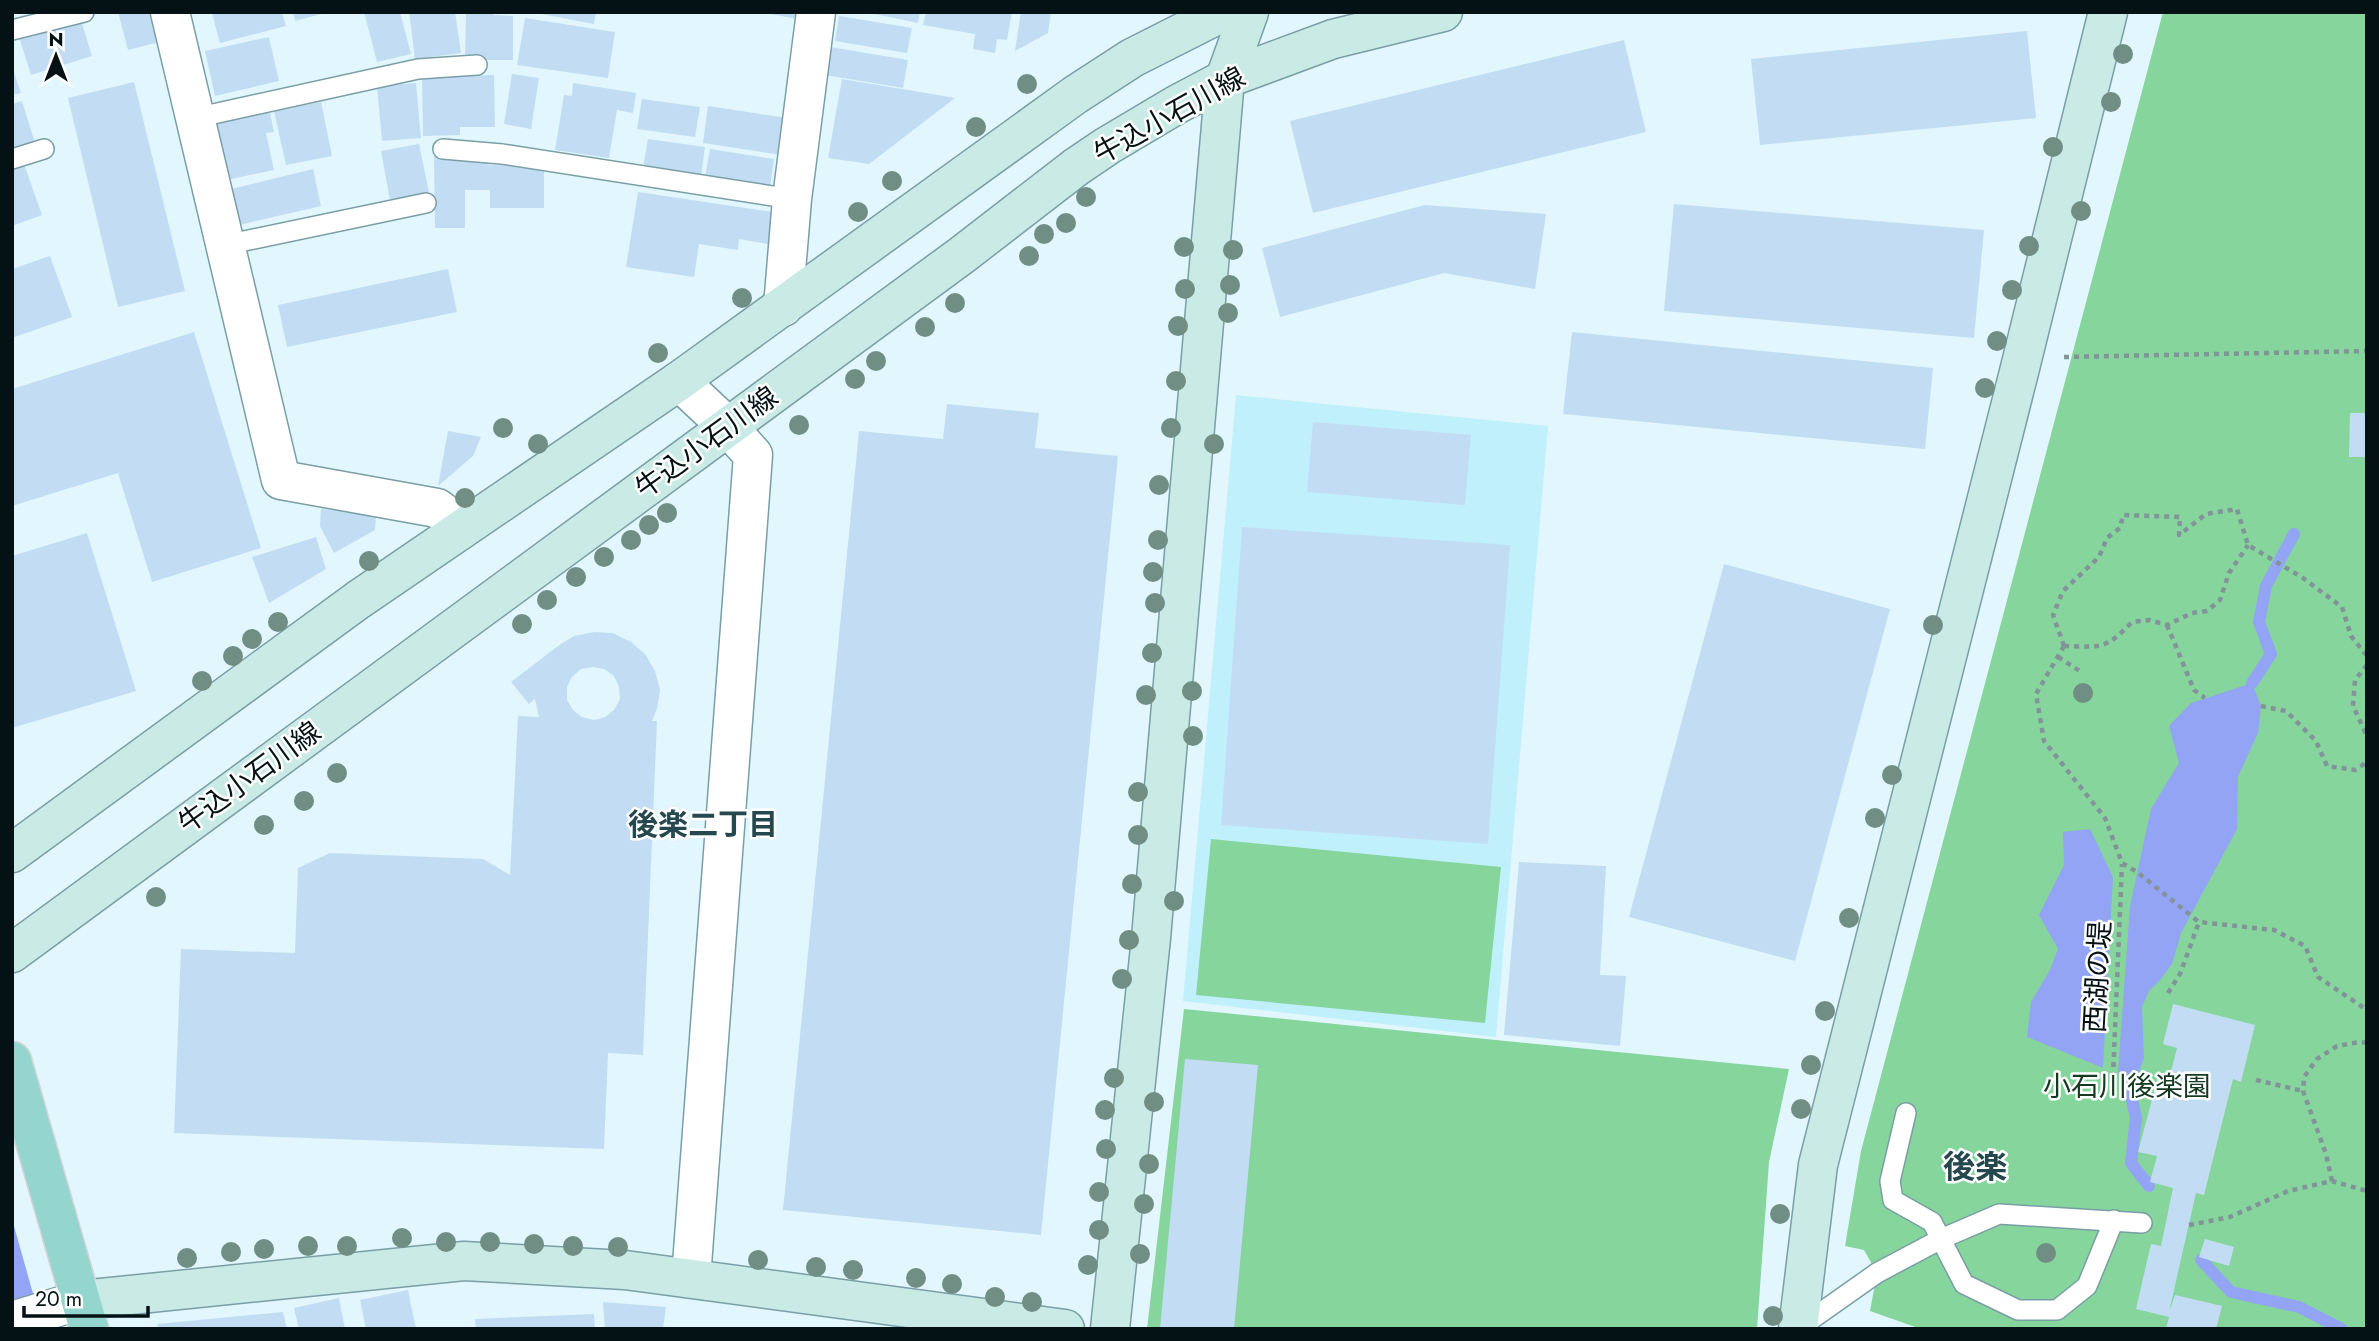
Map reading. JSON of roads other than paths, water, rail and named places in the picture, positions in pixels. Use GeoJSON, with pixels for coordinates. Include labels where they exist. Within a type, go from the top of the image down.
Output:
{"type":"FeatureCollection","features":[{"type":"Feature","properties":{"kind":"main road"},"geometry":{"type":"LineString","coordinates":[[12,1061],[85,1314]]}},
{"type":"Feature","properties":{"kind":"street"},"geometry":{"type":"LineString","coordinates":[[170,12],[281,480],[436,508],[453,520],[459,531]]}},
{"type":"Feature","properties":{"kind":"street"},"geometry":{"type":"LineString","coordinates":[[783,307],[792,198],[816,12]]}},
{"type":"Feature","properties":{"kind":"street"},"geometry":{"type":"LineString","coordinates":[[12,853],[358,600],[679,381],[1075,95],[1132,58],[1223,12]]}},
{"type":"Feature","properties":{"kind":"street"},"geometry":{"type":"LineString","coordinates":[[1110,1329],[1151,938],[1225,79],[1249,12]]}},
{"type":"Feature","properties":{"kind":"street","name":"牛込小石川線"},"geometry":{"type":"LineString","coordinates":[[12,953],[962,255],[1076,167],[1176,105],[1225,79],[1333,39],[1443,12]]}},
{"type":"Feature","properties":{"kind":"street"},"geometry":{"type":"LineString","coordinates":[[1798,1329],[1818,1165],[2108,12]]}},
{"type":"Feature","properties":{"kind":"street"},"geometry":{"type":"LineString","coordinates":[[679,381],[727,426],[753,455],[691,1278]]}},
{"type":"Feature","properties":{"kind":"street"},"geometry":{"type":"LineString","coordinates":[[26,1316],[85,1314],[464,1261],[625,1270],[1065,1329]]}},
{"type":"Feature","properties":{"kind":"lane"},"geometry":{"type":"LineString","coordinates":[[12,30],[84,12]]}},
{"type":"Feature","properties":{"kind":"lane"},"geometry":{"type":"LineString","coordinates":[[195,118],[418,69],[477,65]]}},
{"type":"Feature","properties":{"kind":"lane"},"geometry":{"type":"LineString","coordinates":[[12,159],[44,149]]}},
{"type":"Feature","properties":{"kind":"lane"},"geometry":{"type":"LineString","coordinates":[[443,149],[502,153],[792,198]]}},
{"type":"Feature","properties":{"kind":"lane"},"geometry":{"type":"LineString","coordinates":[[225,245],[426,203]]}},
{"type":"Feature","properties":{"kind":"lane"},"geometry":{"type":"LineString","coordinates":[[1906,1113],[1891,1181],[1893,1200],[1932,1222],[1964,1284],[2018,1310],[2057,1310],[2087,1286],[2114,1220]]}},
{"type":"Feature","properties":{"kind":"lane"},"geometry":{"type":"LineString","coordinates":[[1798,1329],[1877,1273],[1941,1239],[1999,1214],[2142,1223]]}},
{"type":"Feature","properties":{"kind":"water"},"geometry":{"type":"Polygon","coordinates":[[[2252,683],[2261,706],[2258,733],[2238,777],[2237,829],[2181,933],[2172,964],[2149,991],[2142,1007],[2144,1058],[2137,1077],[2128,1084],[2118,1072],[2130,906],[2151,809],[2179,763],[2169,726],[2191,703],[2252,683]]]}},
{"type":"Feature","properties":{"kind":"water"},"geometry":{"type":"Polygon","coordinates":[[[2090,829],[2113,877],[2103,1068],[2027,1037],[2031,1002],[2050,970],[2058,949],[2039,915],[2064,865],[2063,832],[2090,829]]]}},
{"type":"Feature","properties":{"kind":"water"},"geometry":{"type":"Polygon","coordinates":[[[12,1219],[43,1329],[12,1329],[12,1219]]]}},
{"type":"Feature","properties":{"kind":"waterway"},"geometry":{"type":"LineString","coordinates":[[2252,683],[2271,654],[2259,622],[2266,586],[2294,534]]}},
{"type":"Feature","properties":{"kind":"waterway"},"geometry":{"type":"LineString","coordinates":[[2128,1084],[2136,1117],[2131,1163],[2149,1186]]}},
{"type":"Feature","properties":{"kind":"waterway"},"geometry":{"type":"LineString","coordinates":[[2201,1260],[2231,1292],[2299,1307],[2342,1329]]}},
{"type":"Feature","properties":{"kind":"district","name":"後楽二丁目"},"geometry":{"type":"Point","coordinates":[703,825]}},
{"type":"Feature","properties":{"kind":"district","name":"後楽"},"geometry":{"type":"Point","coordinates":[1975,1167]}},
{"type":"Feature","properties":{"kind":"park label","name":"小石川後楽園"},"geometry":{"type":"Point","coordinates":[2127,1086]}}]}
